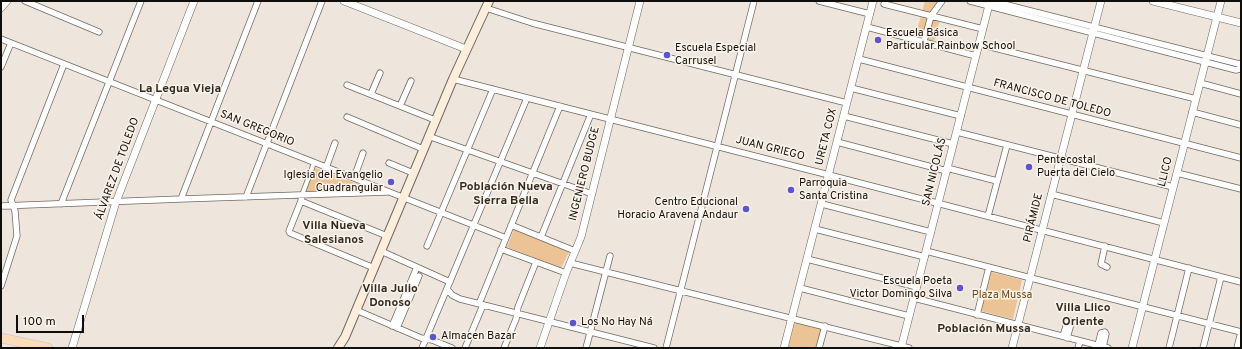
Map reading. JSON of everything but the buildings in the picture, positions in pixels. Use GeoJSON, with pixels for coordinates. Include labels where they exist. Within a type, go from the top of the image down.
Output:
{"type":"FeatureCollection","features":[{"type":"Feature","properties":{"kind":"main road"},"geometry":{"type":"LineString","coordinates":[[342,348],[345,337],[428,136],[487,4]]}},
{"type":"Feature","properties":{"kind":"main road"},"geometry":{"type":"LineString","coordinates":[[338,348],[345,337]]}},
{"type":"Feature","properties":{"kind":"main road"},"geometry":{"type":"LineString","coordinates":[[1,338],[48,348]]}},
{"type":"Feature","properties":{"kind":"street"},"geometry":{"type":"LineString","coordinates":[[1,8],[7,1]]}},
{"type":"Feature","properties":{"kind":"street"},"geometry":{"type":"LineString","coordinates":[[26,1],[99,32]]}},
{"type":"Feature","properties":{"kind":"street"},"geometry":{"type":"LineString","coordinates":[[61,204],[141,1]]}},
{"type":"Feature","properties":{"kind":"street","name":"ÁLVAREZ DE TOLEDO"},"geometry":{"type":"LineString","coordinates":[[72,348],[116,202],[194,1]]}},
{"type":"Feature","properties":{"kind":"street"},"geometry":{"type":"LineString","coordinates":[[181,199],[258,1]]}},
{"type":"Feature","properties":{"kind":"street"},"geometry":{"type":"LineString","coordinates":[[246,197],[322,1]]}},
{"type":"Feature","properties":{"kind":"street"},"geometry":{"type":"LineString","coordinates":[[344,1],[466,49]]}},
{"type":"Feature","properties":{"kind":"street","name":"INGENIERO BUDGE"},"geometry":{"type":"LineString","coordinates":[[540,348],[548,322],[579,241],[640,1]]}},
{"type":"Feature","properties":{"kind":"street"},"geometry":{"type":"LineString","coordinates":[[666,348],[754,1]]}},
{"type":"Feature","properties":{"kind":"street"},"geometry":{"type":"LineString","coordinates":[[819,1],[870,14]]}},
{"type":"Feature","properties":{"kind":"street","name":"URETA COX"},"geometry":{"type":"LineString","coordinates":[[784,348],[873,1]]}},
{"type":"Feature","properties":{"kind":"street"},"geometry":{"type":"LineString","coordinates":[[924,41],[931,15],[942,1]]}},
{"type":"Feature","properties":{"kind":"street"},"geometry":{"type":"LineString","coordinates":[[970,1],[990,3],[1206,59],[1238,70],[1241,67],[1240,64]]}},
{"type":"Feature","properties":{"kind":"street","name":"PIRÁMIDE"},"geometry":{"type":"LineString","coordinates":[[1012,348],[1101,1]]}},
{"type":"Feature","properties":{"kind":"street"},"geometry":{"type":"LineString","coordinates":[[1153,1],[1241,23]]}},
{"type":"Feature","properties":{"kind":"street","name":"LLICO"},"geometry":{"type":"LineString","coordinates":[[1134,348],[1142,307],[1221,1]]}},
{"type":"Feature","properties":{"kind":"street"},"geometry":{"type":"LineString","coordinates":[[886,3],[983,29]]}},
{"type":"Feature","properties":{"kind":"street","name":"SAN NICOLÁS"},"geometry":{"type":"LineString","coordinates":[[901,347],[990,3]]}},
{"type":"Feature","properties":{"kind":"street"},"geometry":{"type":"LineString","coordinates":[[487,4],[519,19],[847,103]]}},
{"type":"Feature","properties":{"kind":"street"},"geometry":{"type":"LineString","coordinates":[[866,29],[924,41],[976,57]]}},
{"type":"Feature","properties":{"kind":"street"},"geometry":{"type":"LineString","coordinates":[[866,29],[976,57]]}},
{"type":"Feature","properties":{"kind":"street","name":"SAN GREGORIO"},"geometry":{"type":"LineString","coordinates":[[1,39],[506,238]]}},
{"type":"Feature","properties":{"kind":"street"},"geometry":{"type":"LineString","coordinates":[[1,67],[11,43]]}},
{"type":"Feature","properties":{"kind":"street"},"geometry":{"type":"LineString","coordinates":[[979,44],[1196,99]]}},
{"type":"Feature","properties":{"kind":"street","name":"FRANCISCO DE TOLEDO"},"geometry":{"type":"LineString","coordinates":[[858,59],[1241,158]]}},
{"type":"Feature","properties":{"kind":"street"},"geometry":{"type":"LineString","coordinates":[[1,286],[17,236],[15,211],[11,202],[64,64]]}},
{"type":"Feature","properties":{"kind":"street"},"geometry":{"type":"LineString","coordinates":[[371,94],[380,73]]}},
{"type":"Feature","properties":{"kind":"street","name":"JUAN GRIEGO"},"geometry":{"type":"LineString","coordinates":[[453,79],[1241,282]]}},
{"type":"Feature","properties":{"kind":"street"},"geometry":{"type":"LineString","coordinates":[[400,106],[411,81]]}},
{"type":"Feature","properties":{"kind":"street"},"geometry":{"type":"LineString","coordinates":[[1200,83],[1241,94]]}},
{"type":"Feature","properties":{"kind":"street"},"geometry":{"type":"LineString","coordinates":[[347,85],[435,120]]}},
{"type":"Feature","properties":{"kind":"street"},"geometry":{"type":"LineString","coordinates":[[851,88],[961,116]]}},
{"type":"Feature","properties":{"kind":"street"},"geometry":{"type":"LineString","coordinates":[[427,246],[493,89]]}},
{"type":"Feature","properties":{"kind":"street"},"geometry":{"type":"LineString","coordinates":[[422,348],[526,98]]}},
{"type":"Feature","properties":{"kind":"street"},"geometry":{"type":"LineString","coordinates":[[465,348],[511,225],[560,106]]}},
{"type":"Feature","properties":{"kind":"street"},"geometry":{"type":"LineString","coordinates":[[1192,112],[1241,124]]}},
{"type":"Feature","properties":{"kind":"street"},"geometry":{"type":"LineString","coordinates":[[541,237],[591,114]]}},
{"type":"Feature","properties":{"kind":"street"},"geometry":{"type":"LineString","coordinates":[[844,116],[953,144]]}},
{"type":"Feature","properties":{"kind":"street"},"geometry":{"type":"LineString","coordinates":[[347,117],[423,149]]}},
{"type":"Feature","properties":{"kind":"street"},"geometry":{"type":"LineString","coordinates":[[956,132],[1173,187]]}},
{"type":"Feature","properties":{"kind":"street"},"geometry":{"type":"LineString","coordinates":[[428,136],[592,194]]}},
{"type":"Feature","properties":{"kind":"street"},"geometry":{"type":"LineString","coordinates":[[326,168],[335,143]]}},
{"type":"Feature","properties":{"kind":"street"},"geometry":{"type":"LineString","coordinates":[[837,144],[947,171],[998,181]]}},
{"type":"Feature","properties":{"kind":"street"},"geometry":{"type":"LineString","coordinates":[[988,216],[1006,145]]}},
{"type":"Feature","properties":{"kind":"street"},"geometry":{"type":"LineString","coordinates":[[354,178],[363,153]]}},
{"type":"Feature","properties":{"kind":"street"},"geometry":{"type":"LineString","coordinates":[[314,163],[289,231],[290,233],[374,268]]}},
{"type":"Feature","properties":{"kind":"street"},"geometry":{"type":"LineString","coordinates":[[389,163],[413,173]]}},
{"type":"Feature","properties":{"kind":"street"},"geometry":{"type":"LineString","coordinates":[[1177,173],[1241,189]]}},
{"type":"Feature","properties":{"kind":"street"},"geometry":{"type":"LineString","coordinates":[[1,206],[246,197],[302,198],[391,192]]}},
{"type":"Feature","properties":{"kind":"street"},"geometry":{"type":"LineString","coordinates":[[1051,194],[1164,223]]}},
{"type":"Feature","properties":{"kind":"street"},"geometry":{"type":"LineString","coordinates":[[302,198],[387,236]]}},
{"type":"Feature","properties":{"kind":"street"},"geometry":{"type":"LineString","coordinates":[[822,203],[931,231]]}},
{"type":"Feature","properties":{"kind":"street"},"geometry":{"type":"LineString","coordinates":[[511,225],[575,251]]}},
{"type":"Feature","properties":{"kind":"street"},"geometry":{"type":"LineString","coordinates":[[815,229],[989,267],[1241,332],[1237,348]]}},
{"type":"Feature","properties":{"kind":"street"},"geometry":{"type":"LineString","coordinates":[[1105,246],[1101,264],[1107,267]]}},
{"type":"Feature","properties":{"kind":"street"},"geometry":{"type":"LineString","coordinates":[[502,249],[566,273]]}},
{"type":"Feature","properties":{"kind":"street"},"geometry":{"type":"LineString","coordinates":[[381,252],[450,282]]}},
{"type":"Feature","properties":{"kind":"street"},"geometry":{"type":"LineString","coordinates":[[586,348],[610,256]]}},
{"type":"Feature","properties":{"kind":"street"},"geometry":{"type":"LineString","coordinates":[[807,259],[917,286]]}},
{"type":"Feature","properties":{"kind":"street"},"geometry":{"type":"LineString","coordinates":[[504,348],[536,262]]}},
{"type":"Feature","properties":{"kind":"street"},"geometry":{"type":"LineString","coordinates":[[570,263],[680,292],[792,318],[901,347],[910,348]]}},
{"type":"Feature","properties":{"kind":"street"},"geometry":{"type":"LineString","coordinates":[[395,327],[413,284],[418,267]]}},
{"type":"Feature","properties":{"kind":"street"},"geometry":{"type":"LineString","coordinates":[[977,314],[989,267]]}},
{"type":"Feature","properties":{"kind":"street"},"geometry":{"type":"LineString","coordinates":[[1169,348],[1189,268]]}},
{"type":"Feature","properties":{"kind":"street"},"geometry":{"type":"LineString","coordinates":[[413,284],[418,276]]}},
{"type":"Feature","properties":{"kind":"street"},"geometry":{"type":"LineString","coordinates":[[1202,348],[1221,277]]}},
{"type":"Feature","properties":{"kind":"street"},"geometry":{"type":"LineString","coordinates":[[800,288],[909,316]]}},
{"type":"Feature","properties":{"kind":"street"},"geometry":{"type":"LineString","coordinates":[[447,289],[457,298],[654,348]]}},
{"type":"Feature","properties":{"kind":"street"},"geometry":{"type":"LineString","coordinates":[[914,298],[1080,341],[1086,345],[1103,347]]}},
{"type":"Feature","properties":{"kind":"street"},"geometry":{"type":"LineString","coordinates":[[356,310],[426,340],[432,340],[452,348]]}},
{"type":"Feature","properties":{"kind":"street"},"geometry":{"type":"LineString","coordinates":[[819,348],[824,326]]}},
{"type":"Feature","properties":{"kind":"street"},"geometry":{"type":"LineString","coordinates":[[1078,348],[1080,341]]}},
{"type":"Feature","properties":{"kind":"green space"},"geometry":{"type":"Polygon","coordinates":[[[925,1],[941,1],[930,14],[923,40],[915,38],[925,1]]]}},
{"type":"Feature","properties":{"kind":"green space"},"geometry":{"type":"Polygon","coordinates":[[[975,1],[986,1],[1239,66],[1238,68],[975,1]]]}},
{"type":"Feature","properties":{"kind":"green space"},"geometry":{"type":"Polygon","coordinates":[[[932,17],[940,19],[934,43],[926,41],[932,17]]]}},
{"type":"Feature","properties":{"kind":"green space"},"geometry":{"type":"Polygon","coordinates":[[[315,168],[369,188],[372,191],[305,192],[315,168]]]}},
{"type":"Feature","properties":{"kind":"green space"},"geometry":{"type":"Polygon","coordinates":[[[514,229],[569,252],[561,268],[507,247],[514,229]]]}},
{"type":"Feature","properties":{"kind":"green space","name":"Plaza Mussa"},"geometry":{"type":"Polygon","coordinates":[[[991,272],[1022,280],[1013,319],[981,311],[991,272]]]}},
{"type":"Feature","properties":{"kind":"green space"},"geometry":{"type":"Polygon","coordinates":[[[795,322],[822,329],[817,348],[788,348],[795,322]]]}},
{"type":"Feature","properties":{"kind":"place","name":"Escuela Básica Particular Rainbow School"},"geometry":{"type":"Point","coordinates":[878,40]}},
{"type":"Feature","properties":{"kind":"place","name":"Escuela Especial Carrusel"},"geometry":{"type":"Point","coordinates":[667,55]}},
{"type":"Feature","properties":{"kind":"place","name":"Pentecostal Puerta del Cielo"},"geometry":{"type":"Point","coordinates":[1029,167]}},
{"type":"Feature","properties":{"kind":"place","name":"Iglesia del Evangelio Cuadrangular"},"geometry":{"type":"Point","coordinates":[391,182]}},
{"type":"Feature","properties":{"kind":"place","name":"Parroquia Santa Cristina"},"geometry":{"type":"Point","coordinates":[791,190]}},
{"type":"Feature","properties":{"kind":"place","name":"Centro Educional Horacio Aravena Andaur"},"geometry":{"type":"Point","coordinates":[746,209]}},
{"type":"Feature","properties":{"kind":"place","name":"Escuela Poeta Victor Domingo Silva"},"geometry":{"type":"Point","coordinates":[960,288]}},
{"type":"Feature","properties":{"kind":"place","name":"Los No Hay Ná"},"geometry":{"type":"Point","coordinates":[573,323]}},
{"type":"Feature","properties":{"kind":"place","name":"Almacen Bazar"},"geometry":{"type":"Point","coordinates":[433,337]}},
{"type":"Feature","properties":{"kind":"district","name":"La Legua Vieja"},"geometry":{"type":"Point","coordinates":[180,90]}},
{"type":"Feature","properties":{"kind":"district","name":"Población Nueva Sierra Bella"},"geometry":{"type":"Point","coordinates":[506,195]}},
{"type":"Feature","properties":{"kind":"district","name":"Villa Nueva Salesianos"},"geometry":{"type":"Point","coordinates":[334,234]}},
{"type":"Feature","properties":{"kind":"district","name":"Villa Julio Donoso"},"geometry":{"type":"Point","coordinates":[390,297]}},
{"type":"Feature","properties":{"kind":"district","name":"Villa Llico Oriente"},"geometry":{"type":"Point","coordinates":[1083,316]}},
{"type":"Feature","properties":{"kind":"district","name":"Población Mussa"},"geometry":{"type":"Point","coordinates":[984,330]}}]}
